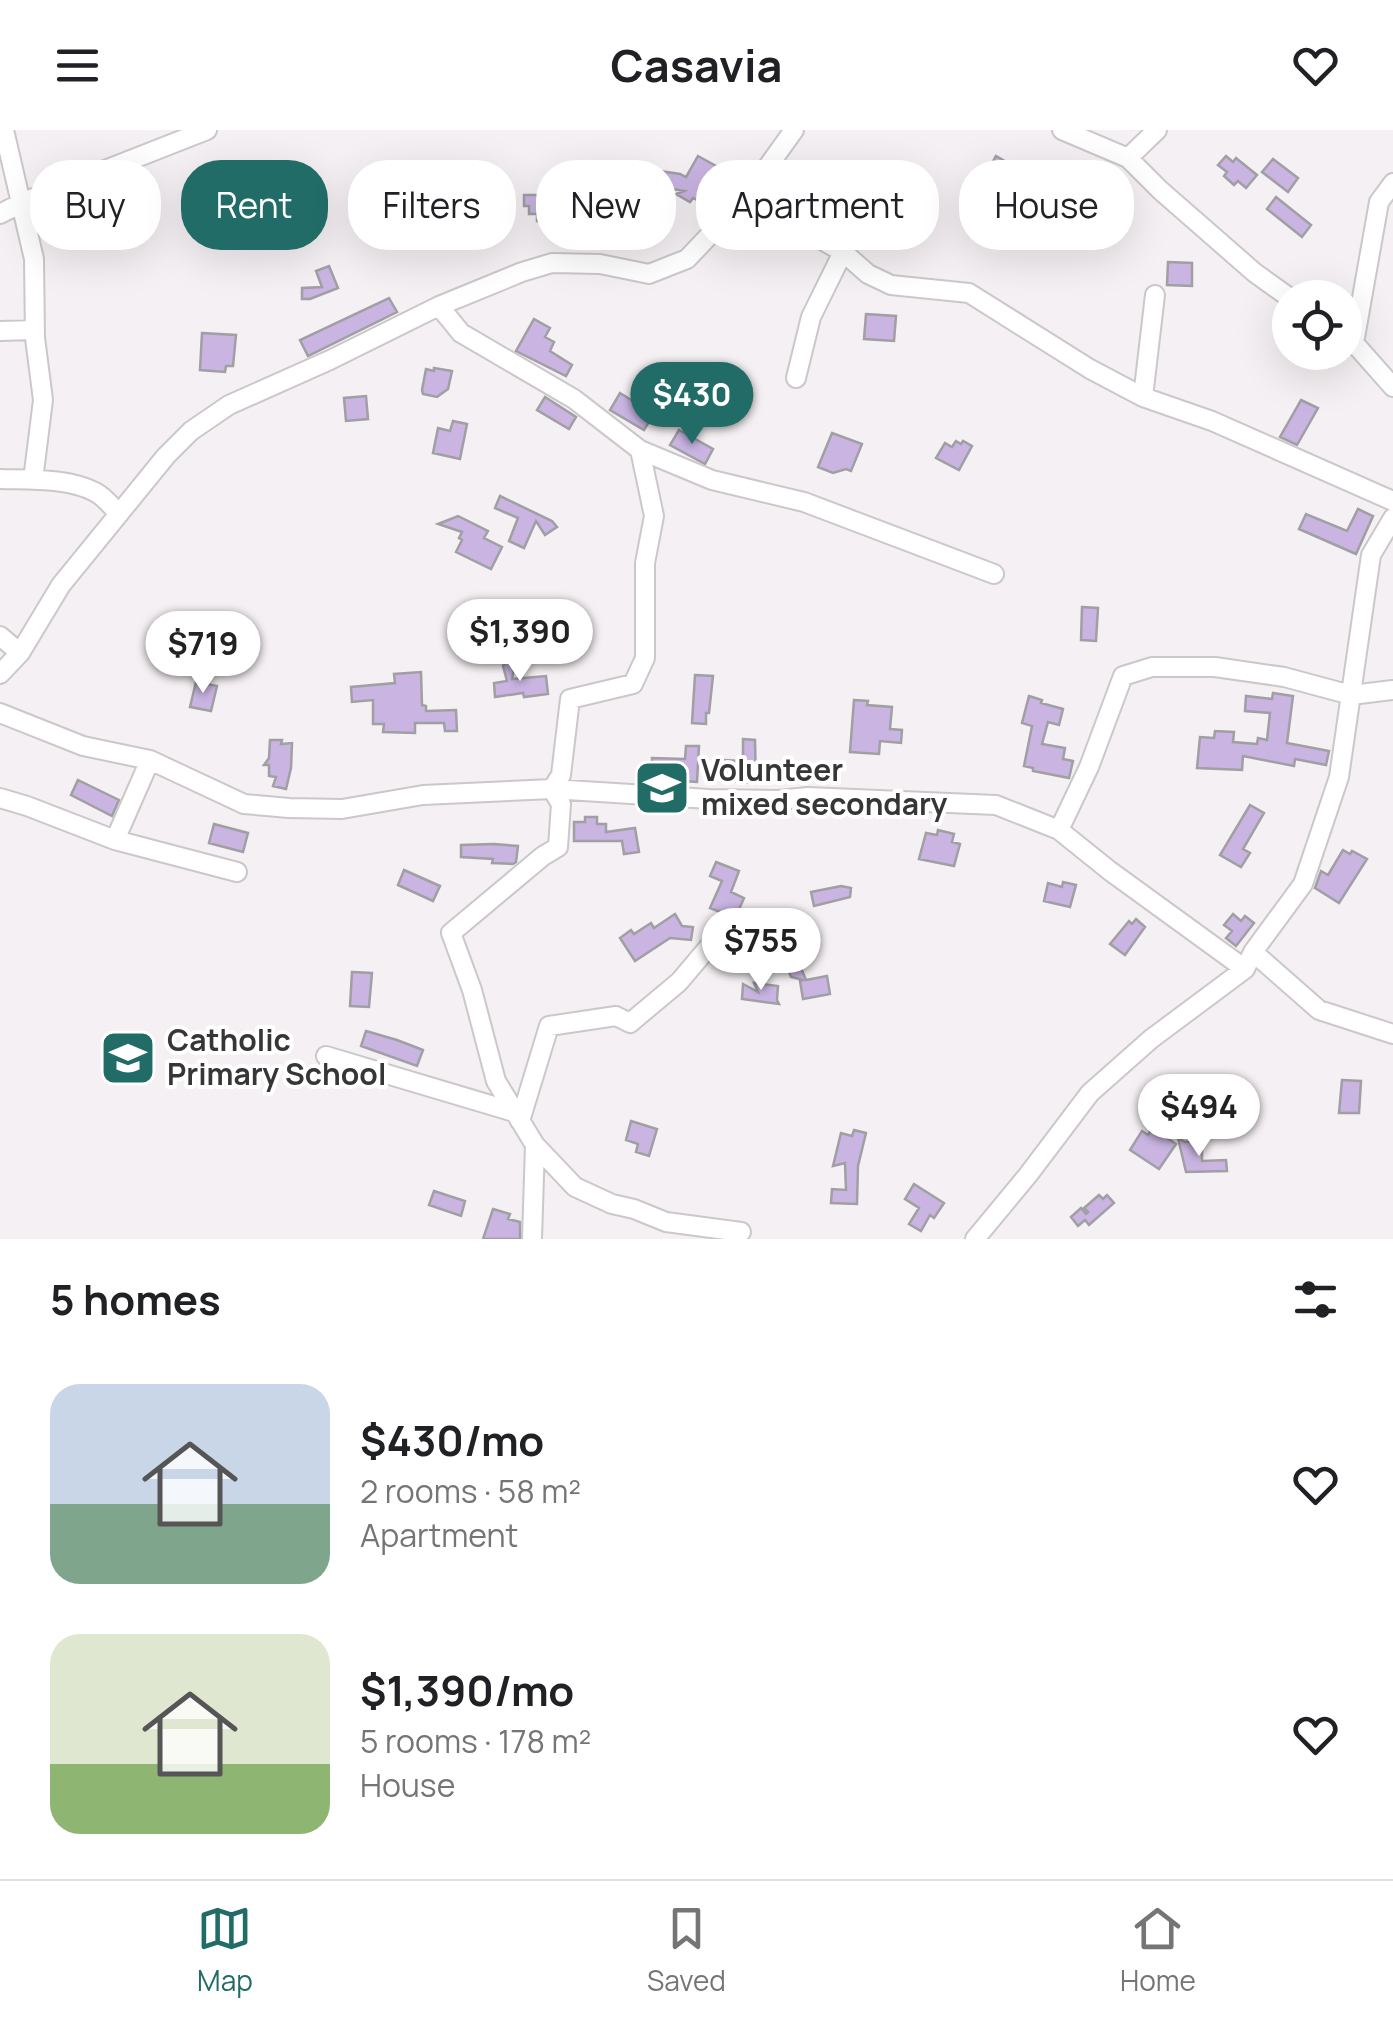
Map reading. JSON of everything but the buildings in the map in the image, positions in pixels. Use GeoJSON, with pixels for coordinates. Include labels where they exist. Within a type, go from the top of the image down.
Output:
{"type":"FeatureCollection","features":[{"type":"Feature","properties":{"kind":"street"},"geometry":{"type":"LineString","coordinates":[[4,130],[34,259],[34,330],[43,400],[33,480]]}},
{"type":"Feature","properties":{"kind":"street"},"geometry":{"type":"LineString","coordinates":[[0,214],[207,130]]}},
{"type":"Feature","properties":{"kind":"street"},"geometry":{"type":"LineString","coordinates":[[773,160],[794,130]]}},
{"type":"Feature","properties":{"kind":"street"},"geometry":{"type":"LineString","coordinates":[[1062,130],[1128,158],[1272,286]]}},
{"type":"Feature","properties":{"kind":"street"},"geometry":{"type":"LineString","coordinates":[[1128,158],[1158,130]]}},
{"type":"Feature","properties":{"kind":"street"},"geometry":{"type":"LineString","coordinates":[[1362,280],[1378,202],[1393,183]]}},
{"type":"Feature","properties":{"kind":"street"},"geometry":{"type":"LineString","coordinates":[[0,674],[20,653],[61,586],[166,456],[191,431],[230,405],[496,281],[552,263],[600,264],[649,274],[687,259],[696,250]]}},
{"type":"Feature","properties":{"kind":"street"},"geometry":{"type":"LineString","coordinates":[[839,250],[868,274],[892,285],[969,293],[1090,369],[1143,397],[1212,421],[1393,501]]}},
{"type":"Feature","properties":{"kind":"street"},"geometry":{"type":"LineString","coordinates":[[796,378],[811,317],[843,252]]}},
{"type":"Feature","properties":{"kind":"street"},"geometry":{"type":"LineString","coordinates":[[1143,397],[1155,296]]}},
{"type":"Feature","properties":{"kind":"street"},"geometry":{"type":"LineString","coordinates":[[439,306],[461,333],[574,398],[640,450],[712,480],[804,502],[994,574]]}},
{"type":"Feature","properties":{"kind":"street"},"geometry":{"type":"LineString","coordinates":[[0,331],[34,330]]}},
{"type":"Feature","properties":{"kind":"street"},"geometry":{"type":"LineString","coordinates":[[1362,352],[1393,387]]}},
{"type":"Feature","properties":{"kind":"street"},"geometry":{"type":"LineString","coordinates":[[552,789],[561,775],[570,699],[633,684],[645,658],[645,563],[654,516],[640,450]]}},
{"type":"Feature","properties":{"kind":"street"},"geometry":{"type":"LineString","coordinates":[[0,479],[52,481],[88,489],[100,494],[119,514]]}},
{"type":"Feature","properties":{"kind":"street"},"geometry":{"type":"LineString","coordinates":[[975,1239],[1090,1093],[1249,961],[1304,884],[1339,777],[1371,555],[1393,518]]}},
{"type":"Feature","properties":{"kind":"street"},"geometry":{"type":"LineString","coordinates":[[0,636],[20,653]]}},
{"type":"Feature","properties":{"kind":"street"},"geometry":{"type":"LineString","coordinates":[[1059,830],[1090,766],[1123,676],[1152,667],[1215,668],[1284,677],[1351,695],[1393,690]]}},
{"type":"Feature","properties":{"kind":"street"},"geometry":{"type":"LineString","coordinates":[[0,714],[83,746],[150,760],[244,804],[342,809],[422,794],[552,789],[710,799],[808,797],[996,805],[1059,830],[1122,880],[1320,1010],[1393,1034]]}},
{"type":"Feature","properties":{"kind":"street"},"geometry":{"type":"LineString","coordinates":[[115,840],[150,760]]}},
{"type":"Feature","properties":{"kind":"street"},"geometry":{"type":"LineString","coordinates":[[552,789],[561,804],[558,847],[451,933],[472,990],[496,1081],[535,1145],[576,1187],[666,1222],[740,1232]]}},
{"type":"Feature","properties":{"kind":"street"},"geometry":{"type":"LineString","coordinates":[[0,798],[115,840],[237,872]]}},
{"type":"Feature","properties":{"kind":"street"},"geometry":{"type":"LineString","coordinates":[[517,1116],[549,1026],[616,1016],[630,1024],[679,982],[723,930]]}},
{"type":"Feature","properties":{"kind":"street"},"geometry":{"type":"LineString","coordinates":[[326,1056],[517,1116]]}},
{"type":"Feature","properties":{"kind":"street"},"geometry":{"type":"LineString","coordinates":[[532,1239],[535,1145]]}},
{"type":"Feature","properties":{"kind":"place","name":"Volunteer mixed secondary"},"geometry":{"type":"Point","coordinates":[662,788]}},
{"type":"Feature","properties":{"kind":"place","name":"Catholic Primary School"},"geometry":{"type":"Point","coordinates":[128,1058]}}]}
